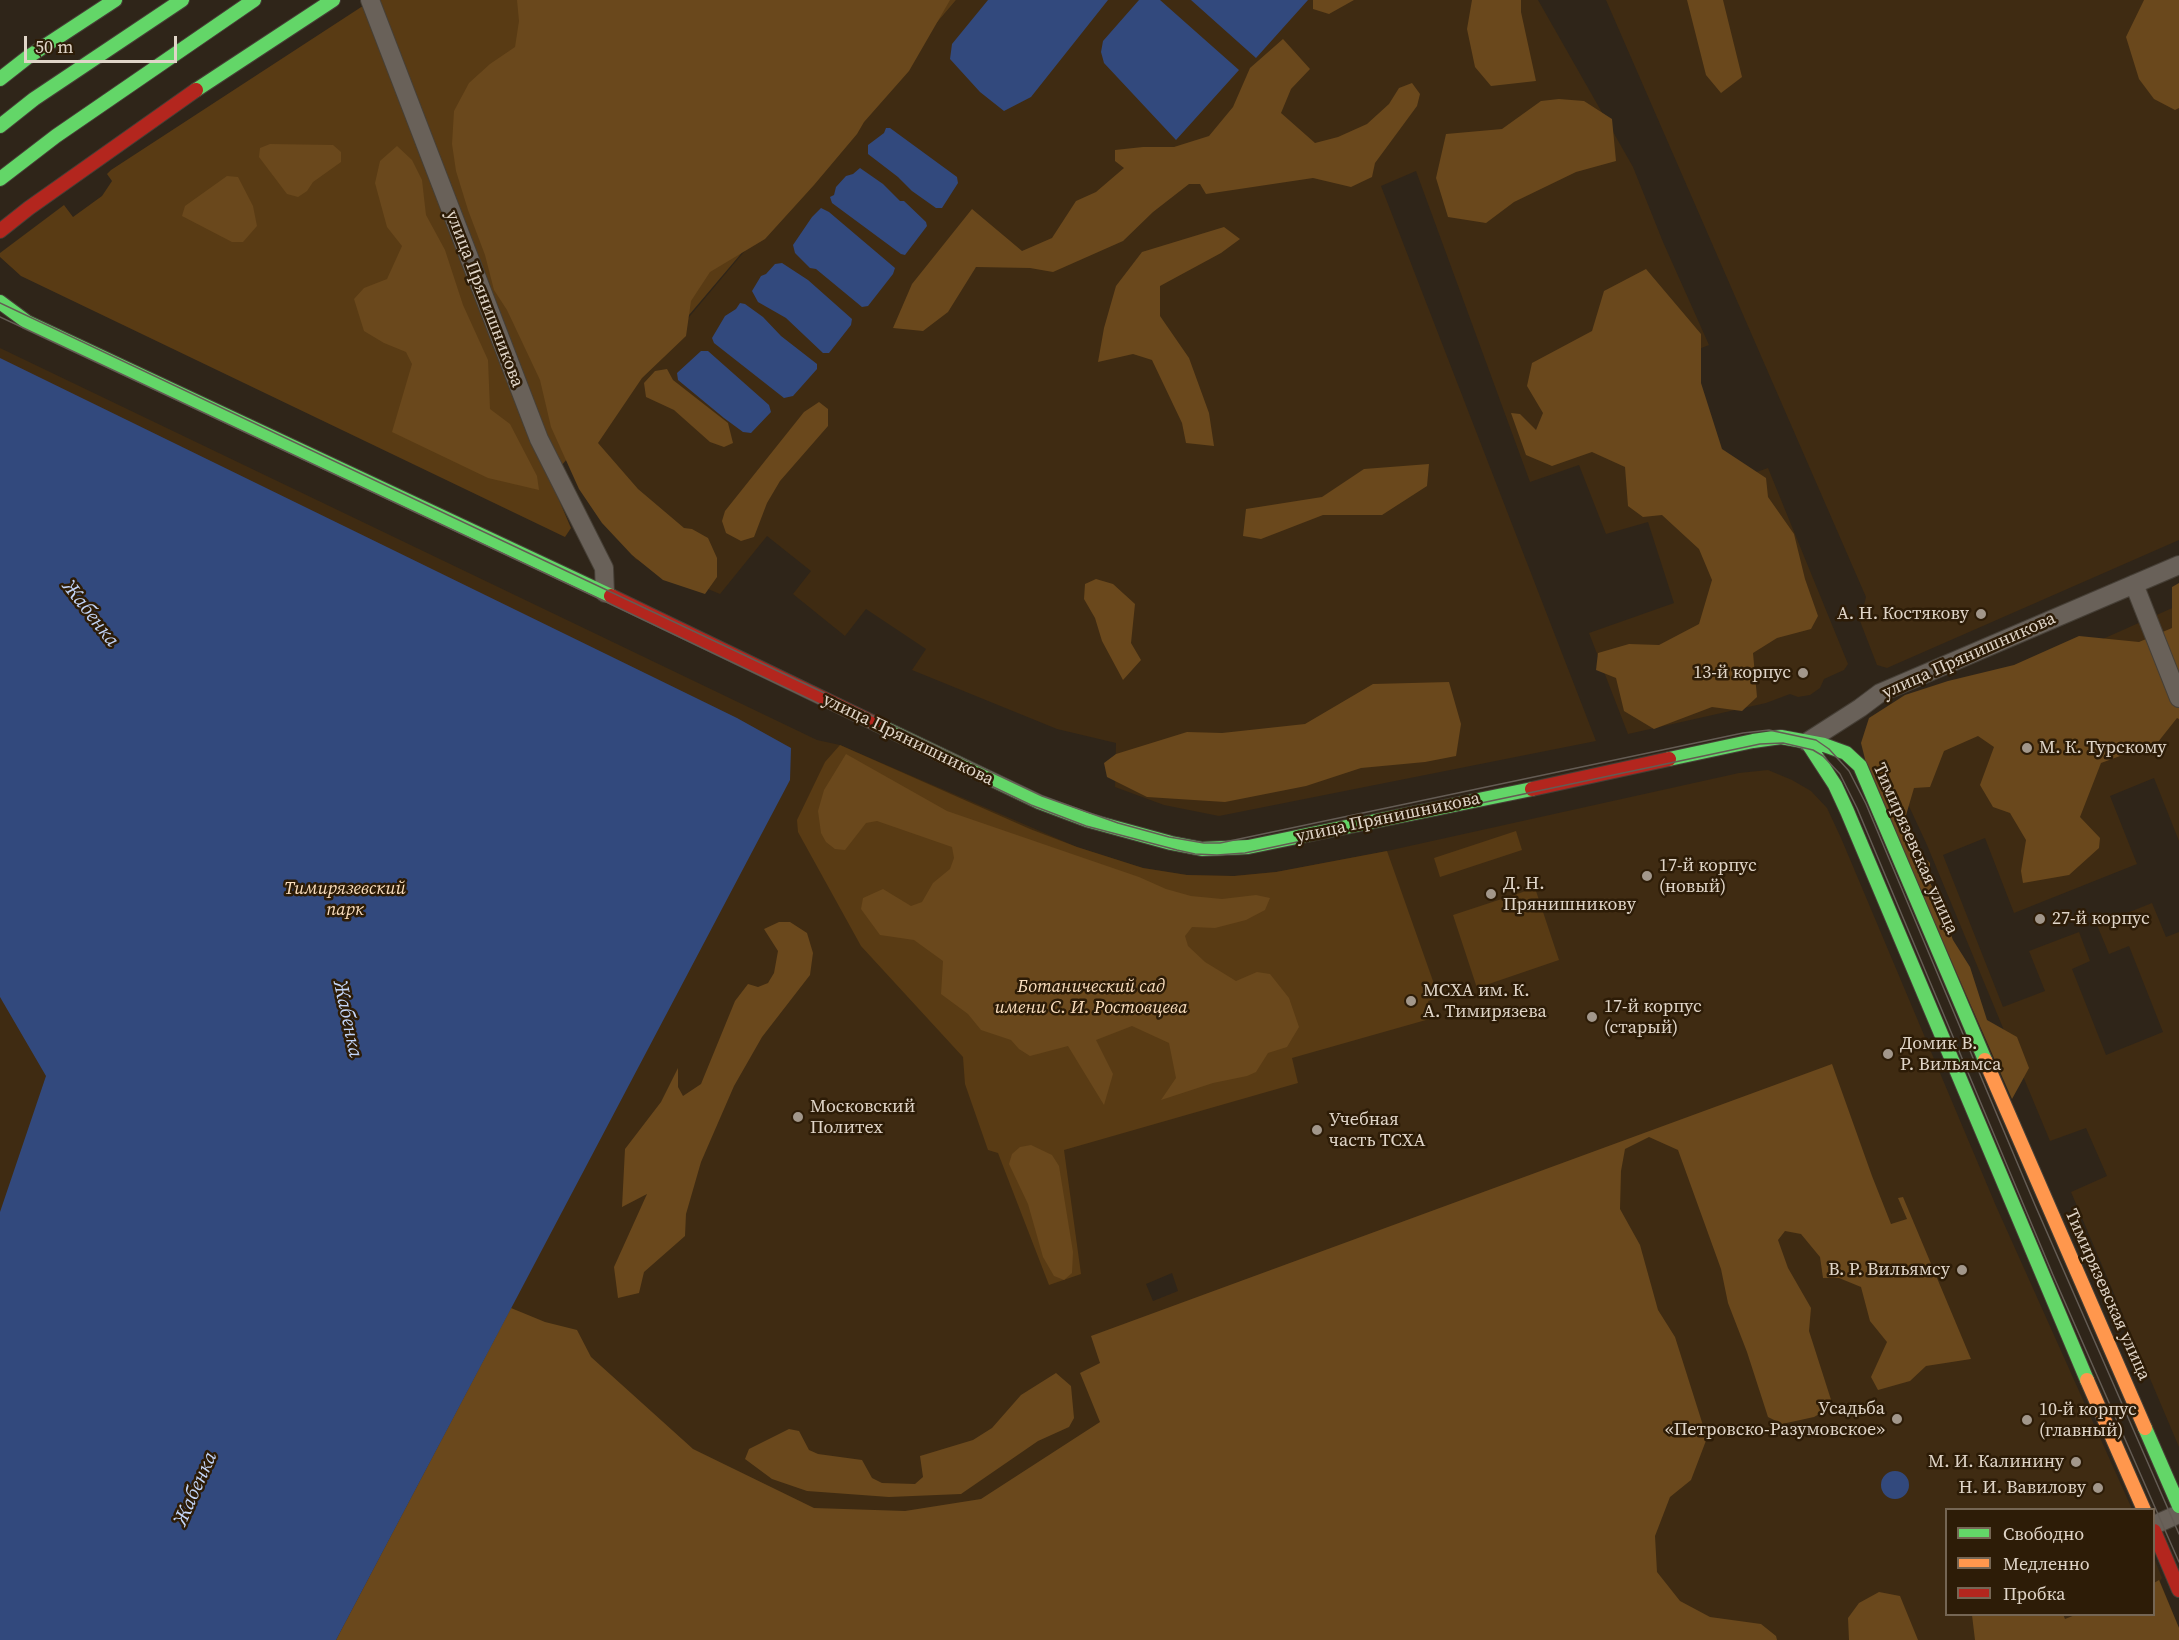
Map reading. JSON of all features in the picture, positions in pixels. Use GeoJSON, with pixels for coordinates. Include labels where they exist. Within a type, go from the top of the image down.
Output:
{"type":"FeatureCollection","features":[{"type":"Feature","properties":{"kind":"main road"},"geometry":{"type":"LineString","coordinates":[[0,79],[28,57],[115,0]]}},
{"type":"Feature","properties":{"kind":"main road"},"geometry":{"type":"LineString","coordinates":[[0,126],[34,99],[182,0]]}},
{"type":"Feature","properties":{"kind":"main road"},"geometry":{"type":"LineString","coordinates":[[0,179],[170,55],[254,0]]}},
{"type":"Feature","properties":{"kind":"main road"},"geometry":{"type":"LineString","coordinates":[[0,231],[210,80],[333,0]]}},
{"type":"Feature","properties":{"kind":"main road"},"geometry":{"type":"LineString","coordinates":[[0,218],[29,208]]}},
{"type":"Feature","properties":{"kind":"main road","name":"улица Прянишникова"},"geometry":{"type":"LineString","coordinates":[[0,302],[27,322],[604,593],[1039,802],[1088,820],[1202,849],[1248,847],[1753,741],[1780,737],[1808,742]]}},
{"type":"Feature","properties":{"kind":"main road","name":"улица Прянишникова"},"geometry":{"type":"LineString","coordinates":[[0,316],[27,322]]}},
{"type":"Feature","properties":{"kind":"main road"},"geometry":{"type":"LineString","coordinates":[[1808,742],[1847,811],[2049,1293],[2144,1508]]}},
{"type":"Feature","properties":{"kind":"main road","name":"Тимирязевская улица"},"geometry":{"type":"LineString","coordinates":[[1808,742],[1846,753],[1860,766],[2179,1506]]}},
{"type":"Feature","properties":{"kind":"main road"},"geometry":{"type":"LineString","coordinates":[[2155,1533],[2179,1590]]}},
{"type":"Feature","properties":{"kind":"street","name":"улица Прянишникова"},"geometry":{"type":"LineString","coordinates":[[370,0],[539,439],[604,568],[604,593]]}},
{"type":"Feature","properties":{"kind":"street","name":"улица Прянишникова"},"geometry":{"type":"LineString","coordinates":[[1808,742],[1880,693],[2179,565]]}},
{"type":"Feature","properties":{"kind":"street"},"geometry":{"type":"LineString","coordinates":[[2134,584],[2179,698]]}},
{"type":"Feature","properties":{"kind":"street"},"geometry":{"type":"LineString","coordinates":[[2155,1525],[2179,1514]]}},
{"type":"Feature","properties":{"kind":"shaded area"},"geometry":{"type":"Polygon","coordinates":[[[956,0],[1538,0],[1633,167],[1663,242],[1709,345],[1681,356],[1725,483],[1768,468],[1848,664],[1844,670],[1824,679],[1820,688],[1810,695],[1798,697],[1790,694],[1766,703],[1628,734],[1589,633],[1674,603],[1648,522],[1606,534],[1579,465],[1530,482],[1416,171],[1381,186],[1596,741],[1219,816],[1164,805],[1115,787],[1116,743],[1057,729],[912,670],[926,649],[866,609],[845,636],[793,594],[811,571],[767,536],[720,594],[635,559],[578,449],[956,0]]]}},
{"type":"Feature","properties":{"kind":"shaded area"},"geometry":{"type":"Polygon","coordinates":[[[1606,0],[2179,0],[2179,540],[1887,668],[1877,665],[1860,621],[1866,597],[1606,0]]]}},
{"type":"Feature","properties":{"kind":"shaded area","name":"МСХА им. К. А. Тимирязева"},"geometry":{"type":"Polygon","coordinates":[[[0,348],[817,740],[840,745],[1077,847],[1143,868],[1187,875],[1234,876],[1276,872],[1387,851],[1739,773],[1768,770],[1811,791],[1827,808],[1841,838],[1996,1206],[2132,1508],[1945,1508],[1945,1616],[2155,1616],[2155,1560],[2162,1578],[2160,1581],[2179,1628],[2179,1640],[0,1640],[0,348]],[[1172,1273],[1146,1284],[1153,1301],[1178,1291],[1172,1273]]]}},
{"type":"Feature","properties":{"kind":"shaded area"},"geometry":{"type":"Polygon","coordinates":[[[2179,605],[2179,841],[2154,778],[2110,796],[2137,864],[2014,913],[1985,838],[1943,855],[2003,1007],[2045,991],[2029,951],[2079,932],[2090,961],[2072,969],[2106,1055],[2163,1032],[2129,946],[2109,954],[2097,925],[2152,903],[2166,937],[2179,932],[2179,1447],[2071,1192],[2107,1176],[2086,1128],[2050,1141],[1927,845],[1894,774],[1912,724],[2179,605]]]}},
{"type":"Feature","properties":{"kind":"green space"},"geometry":{"type":"Polygon","coordinates":[[[372,0],[956,0],[550,479],[571,528],[565,537],[21,276],[0,257],[0,253],[64,205],[73,217],[102,196],[112,181],[107,174],[111,170],[372,0]]]}},
{"type":"Feature","properties":{"kind":"green space"},"geometry":{"type":"Polygon","coordinates":[[[517,0],[950,0],[909,71],[864,122],[857,134],[814,185],[765,239],[710,272],[691,301],[686,336],[642,378],[598,443],[638,489],[684,528],[692,529],[708,538],[717,558],[717,577],[705,594],[663,580],[632,555],[602,523],[579,489],[551,427],[540,380],[507,310],[494,290],[485,255],[468,210],[456,171],[452,144],[454,111],[469,83],[490,64],[515,47],[519,21],[517,0]]]}},
{"type":"Feature","properties":{"kind":"green space"},"geometry":{"type":"Polygon","coordinates":[[[1313,0],[1354,0],[1329,14],[1313,9],[1313,0]]]}},
{"type":"Feature","properties":{"kind":"green space"},"geometry":{"type":"Polygon","coordinates":[[[1472,0],[1521,0],[1521,12],[1536,81],[1491,86],[1475,67],[1467,29],[1472,0]]]}},
{"type":"Feature","properties":{"kind":"green space"},"geometry":{"type":"Polygon","coordinates":[[[1687,0],[1723,0],[1742,77],[1721,93],[1706,75],[1687,0]]]}},
{"type":"Feature","properties":{"kind":"green space"},"geometry":{"type":"Polygon","coordinates":[[[2144,0],[2179,0],[2179,108],[2175,110],[2154,99],[2139,79],[2126,37],[2144,0]]]}},
{"type":"Feature","properties":{"kind":"green space"},"geometry":{"type":"Polygon","coordinates":[[[1283,39],[1310,69],[1291,89],[1281,113],[1315,143],[1338,137],[1367,124],[1389,104],[1399,88],[1412,83],[1420,94],[1417,106],[1375,163],[1372,177],[1351,187],[1313,178],[1206,194],[1200,184],[1189,184],[1153,212],[1123,241],[1053,272],[1030,268],[976,267],[948,312],[923,331],[893,328],[912,284],[972,209],[1022,251],[1052,238],[1076,201],[1096,192],[1124,168],[1115,161],[1115,150],[1174,147],[1209,136],[1233,107],[1250,68],[1283,39]]]}},
{"type":"Feature","properties":{"kind":"green space"},"geometry":{"type":"Polygon","coordinates":[[[1559,99],[1584,101],[1612,119],[1616,161],[1576,172],[1514,202],[1486,223],[1448,217],[1436,178],[1446,134],[1502,129],[1541,101],[1559,99]]]}},
{"type":"Feature","properties":{"kind":"green space"},"geometry":{"type":"Polygon","coordinates":[[[270,144],[333,145],[341,152],[341,162],[313,182],[307,191],[298,197],[287,194],[259,157],[260,148],[270,144]]]}},
{"type":"Feature","properties":{"kind":"green space"},"geometry":{"type":"Polygon","coordinates":[[[397,146],[412,160],[422,180],[426,215],[445,250],[463,305],[488,360],[490,409],[510,424],[537,476],[539,490],[488,478],[392,432],[412,364],[406,352],[364,331],[354,299],[364,288],[387,279],[402,246],[387,227],[375,183],[380,161],[397,146]]]}},
{"type":"Feature","properties":{"kind":"green space"},"geometry":{"type":"Polygon","coordinates":[[[227,176],[238,177],[253,206],[257,226],[243,242],[232,242],[182,216],[185,206],[227,176]]]}},
{"type":"Feature","properties":{"kind":"green space"},"geometry":{"type":"Polygon","coordinates":[[[1224,227],[1240,239],[1221,253],[1160,286],[1160,316],[1189,358],[1209,413],[1214,446],[1186,443],[1182,423],[1152,360],[1133,354],[1098,362],[1104,328],[1116,286],[1142,252],[1224,227]]]}},
{"type":"Feature","properties":{"kind":"green space"},"geometry":{"type":"Polygon","coordinates":[[[1646,269],[1701,334],[1701,383],[1722,449],[1766,478],[1768,497],[1794,534],[1805,579],[1818,616],[1811,629],[1777,638],[1753,653],[1757,697],[1742,711],[1712,707],[1654,729],[1624,711],[1616,678],[1596,670],[1598,653],[1629,644],[1659,645],[1699,624],[1712,580],[1699,549],[1662,515],[1643,517],[1628,506],[1625,467],[1592,452],[1552,466],[1526,455],[1511,413],[1520,414],[1536,430],[1543,413],[1527,386],[1532,363],[1592,331],[1604,291],[1646,269]]]}},
{"type":"Feature","properties":{"kind":"green space"},"geometry":{"type":"Polygon","coordinates":[[[667,369],[673,380],[728,423],[733,443],[724,447],[710,442],[674,410],[646,397],[644,383],[655,371],[667,369]]]}},
{"type":"Feature","properties":{"kind":"green space"},"geometry":{"type":"Polygon","coordinates":[[[819,402],[828,409],[828,426],[780,481],[767,503],[754,537],[741,541],[726,533],[722,521],[725,511],[804,412],[819,402]]]}},
{"type":"Feature","properties":{"kind":"green space"},"geometry":{"type":"Polygon","coordinates":[[[1429,464],[1427,486],[1382,515],[1323,515],[1261,539],[1243,536],[1246,509],[1322,497],[1364,469],[1429,464]]]}},
{"type":"Feature","properties":{"kind":"green space"},"geometry":{"type":"Polygon","coordinates":[[[1096,579],[1113,584],[1135,604],[1131,643],[1141,660],[1123,680],[1102,641],[1095,618],[1084,599],[1085,584],[1096,579]]]}},
{"type":"Feature","properties":{"kind":"green space"},"geometry":{"type":"Polygon","coordinates":[[[2179,583],[2179,719],[2177,718],[2158,742],[2101,763],[2080,817],[2100,838],[2099,848],[2069,875],[2023,883],[2021,871],[2026,840],[2010,813],[1993,807],[1980,785],[1994,747],[1978,736],[1944,751],[1930,787],[1914,788],[1904,822],[1915,849],[1930,863],[1930,882],[1953,940],[1970,967],[1987,1020],[2017,1037],[2029,1068],[2012,1099],[1868,771],[1861,743],[1869,718],[1905,695],[1948,681],[2014,665],[2079,636],[2139,642],[2172,628],[2172,587],[2179,583]]]}},
{"type":"Feature","properties":{"kind":"green space"},"geometry":{"type":"Polygon","coordinates":[[[1449,682],[1461,724],[1456,756],[1425,762],[1361,768],[1306,786],[1225,802],[1147,797],[1107,777],[1104,763],[1116,754],[1187,732],[1222,733],[1305,724],[1373,684],[1449,682]]]}},
{"type":"Feature","properties":{"kind":"green space","name":"Ботанический сад имени С. И. Ростовцева"},"geometry":{"type":"Polygon","coordinates":[[[840,745],[1030,829],[1143,868],[1187,875],[1234,876],[1276,872],[1387,851],[1439,998],[1428,1001],[1433,1018],[1292,1058],[1298,1083],[1064,1150],[1081,1274],[1049,1285],[998,1153],[988,1150],[965,1084],[963,1057],[861,946],[798,832],[797,820],[825,762],[840,745]]]}},
{"type":"Feature","properties":{"kind":"green space"},"geometry":{"type":"Polygon","coordinates":[[[846,754],[947,811],[1139,877],[1166,889],[1191,896],[1222,899],[1256,895],[1270,898],[1265,910],[1246,920],[1215,928],[1192,927],[1185,936],[1188,946],[1205,962],[1236,981],[1257,972],[1270,974],[1289,998],[1299,1027],[1287,1047],[1268,1053],[1256,1072],[1247,1076],[1213,1083],[1161,1100],[1176,1078],[1169,1043],[1132,1026],[1096,1040],[1113,1074],[1104,1105],[1068,1046],[1030,1056],[1011,1040],[981,1030],[968,1014],[941,994],[943,961],[914,940],[880,935],[861,909],[863,898],[883,889],[911,906],[922,902],[933,883],[950,869],[954,858],[952,847],[877,821],[866,823],[845,850],[835,849],[826,842],[821,833],[818,811],[824,790],[846,754]]]}},
{"type":"Feature","properties":{"kind":"green space"},"geometry":{"type":"Polygon","coordinates":[[[1516,831],[1522,850],[1440,877],[1434,858],[1516,831]]]}},
{"type":"Feature","properties":{"kind":"green space"},"geometry":{"type":"Polygon","coordinates":[[[1535,888],[1559,960],[1477,988],[1453,915],[1535,888]]]}},
{"type":"Feature","properties":{"kind":"green space"},"geometry":{"type":"Polygon","coordinates":[[[779,922],[790,922],[807,933],[813,953],[810,975],[762,1037],[734,1086],[701,1162],[686,1214],[685,1236],[644,1272],[639,1293],[618,1298],[614,1267],[647,1194],[622,1207],[625,1149],[661,1102],[678,1068],[678,1087],[683,1096],[701,1084],[735,1001],[748,984],[758,987],[768,983],[774,973],[778,951],[764,929],[779,922]]]}},
{"type":"Feature","properties":{"kind":"green space"},"geometry":{"type":"Polygon","coordinates":[[[1832,1064],[1891,1224],[1907,1219],[1898,1198],[1903,1197],[1971,1359],[1926,1366],[1910,1381],[1878,1390],[1871,1377],[1887,1342],[1870,1321],[1861,1287],[1839,1278],[1823,1278],[1820,1257],[1801,1234],[1785,1231],[1778,1240],[1788,1268],[1811,1308],[1809,1331],[1833,1406],[1814,1417],[1782,1424],[1768,1417],[1728,1303],[1721,1269],[1678,1150],[1649,1137],[1625,1149],[1621,1171],[1620,1209],[1640,1245],[1658,1310],[1675,1337],[1707,1438],[1691,1480],[1670,1497],[1655,1536],[1657,1572],[1680,1601],[1710,1617],[1761,1624],[1776,1636],[1777,1640],[336,1640],[511,1308],[545,1322],[577,1330],[591,1357],[693,1449],[814,1508],[905,1511],[981,1499],[1100,1422],[1080,1373],[1100,1363],[1091,1336],[1832,1064]]]}},
{"type":"Feature","properties":{"kind":"green space"},"geometry":{"type":"Polygon","coordinates":[[[1031,1145],[1052,1155],[1059,1166],[1073,1252],[1072,1273],[1064,1280],[1054,1276],[1043,1257],[1028,1204],[1009,1164],[1012,1154],[1020,1147],[1031,1145]]]}},
{"type":"Feature","properties":{"kind":"green space"},"geometry":{"type":"Polygon","coordinates":[[[1056,1373],[1071,1386],[1074,1418],[1069,1427],[1038,1441],[961,1494],[889,1497],[807,1491],[772,1479],[745,1459],[749,1449],[789,1429],[799,1431],[809,1450],[818,1454],[862,1460],[872,1478],[882,1483],[915,1484],[923,1477],[920,1456],[973,1440],[992,1428],[1021,1395],[1056,1373]]]}},
{"type":"Feature","properties":{"kind":"green space"},"geometry":{"type":"Polygon","coordinates":[[[2159,1580],[2179,1628],[2179,1640],[1975,1640],[1972,1616],[2064,1616],[2065,1619],[2072,1616],[2155,1616],[2155,1582],[2159,1580]]]}},
{"type":"Feature","properties":{"kind":"green space"},"geometry":{"type":"Polygon","coordinates":[[[1879,1592],[1900,1596],[1918,1640],[1849,1640],[1848,1618],[1859,1603],[1879,1592]]]}},
{"type":"Feature","properties":{"kind":"water"},"geometry":{"type":"Polygon","coordinates":[[[988,0],[1108,0],[1031,97],[1004,111],[980,92],[950,59],[952,44],[988,0]]]}},
{"type":"Feature","properties":{"kind":"water"},"geometry":{"type":"Polygon","coordinates":[[[1139,0],[1160,0],[1239,70],[1176,140],[1104,63],[1101,52],[1103,41],[1139,0]]]}},
{"type":"Feature","properties":{"kind":"water"},"geometry":{"type":"Polygon","coordinates":[[[1191,0],[1308,0],[1256,58],[1191,0]]]}},
{"type":"Feature","properties":{"kind":"water"},"geometry":{"type":"Polygon","coordinates":[[[886,128],[890,128],[957,177],[958,183],[942,208],[936,208],[912,191],[868,154],[868,145],[884,133],[886,128]]]}},
{"type":"Feature","properties":{"kind":"water"},"geometry":{"type":"Polygon","coordinates":[[[860,168],[883,184],[900,201],[904,201],[926,222],[927,226],[905,255],[832,203],[830,197],[834,195],[836,187],[846,176],[860,168]]]}},
{"type":"Feature","properties":{"kind":"water"},"geometry":{"type":"Polygon","coordinates":[[[821,208],[829,212],[895,268],[893,274],[868,306],[862,307],[816,269],[810,268],[795,253],[793,245],[821,208]]]}},
{"type":"Feature","properties":{"kind":"water"},"geometry":{"type":"Polygon","coordinates":[[[782,263],[808,280],[852,319],[851,325],[829,353],[823,353],[786,318],[758,302],[752,291],[761,276],[775,264],[782,263]]]}},
{"type":"Feature","properties":{"kind":"water"},"geometry":{"type":"Polygon","coordinates":[[[740,303],[763,317],[781,336],[817,364],[817,369],[793,396],[784,398],[714,343],[712,338],[725,316],[736,309],[740,303]]]}},
{"type":"Feature","properties":{"kind":"water"},"geometry":{"type":"Polygon","coordinates":[[[701,351],[708,351],[769,405],[771,412],[751,433],[743,432],[678,380],[677,373],[701,351]]]}},
{"type":"Feature","properties":{"kind":"water","name":"Тимирязевский парк"},"geometry":{"type":"Polygon","coordinates":[[[0,358],[737,718],[791,748],[790,780],[336,1640],[0,1640],[0,1212],[46,1076],[0,997],[0,358]]]}},
{"type":"Feature","properties":{"kind":"water"},"geometry":{"type":"Polygon","coordinates":[[[1895,1471],[1905,1475],[1909,1485],[1905,1495],[1895,1499],[1885,1495],[1881,1485],[1885,1475],[1895,1471]]]}},
{"type":"Feature","properties":{"kind":"tram line"},"geometry":{"type":"LineString","coordinates":[[0,303],[1042,796],[1118,823],[1169,837],[1204,843],[1220,843],[1743,733],[1769,730],[1816,740],[1829,749],[1849,771],[1866,804],[2035,1205],[2179,1534]]}},
{"type":"Feature","properties":{"kind":"tram line"},"geometry":{"type":"LineString","coordinates":[[0,317],[1031,805],[1086,826],[1177,850],[1217,855],[1245,853],[1760,744],[1783,743],[1813,750],[1823,756],[1840,774],[1857,808],[2053,1275],[2179,1562]]}},
{"type":"Feature","properties":{"kind":"traffic: fast"},"geometry":{"type":"LineString","coordinates":[[0,79],[28,57],[115,0]]}},
{"type":"Feature","properties":{"kind":"traffic: fast"},"geometry":{"type":"LineString","coordinates":[[0,126],[34,99],[182,0]]}},
{"type":"Feature","properties":{"kind":"traffic: fast"},"geometry":{"type":"LineString","coordinates":[[0,179],[56,136],[254,0]]}},
{"type":"Feature","properties":{"kind":"traffic: fast"},"geometry":{"type":"LineString","coordinates":[[196,90],[333,0]]}},
{"type":"Feature","properties":{"kind":"traffic: fast"},"geometry":{"type":"LineString","coordinates":[[0,302],[27,322],[611,596]]}},
{"type":"Feature","properties":{"kind":"traffic: fast"},"geometry":{"type":"LineString","coordinates":[[876,724],[1039,802],[1087,820],[1202,849],[1248,847],[1532,789]]}},
{"type":"Feature","properties":{"kind":"traffic: fast"},"geometry":{"type":"LineString","coordinates":[[1669,759],[1781,737],[1824,745],[1846,753],[1860,766],[1985,1060]]}},
{"type":"Feature","properties":{"kind":"traffic: fast"},"geometry":{"type":"LineString","coordinates":[[1807,742],[1835,785],[1847,811],[2087,1380]]}},
{"type":"Feature","properties":{"kind":"traffic: fast"},"geometry":{"type":"LineString","coordinates":[[2145,1428],[2179,1506]]}},
{"type":"Feature","properties":{"kind":"traffic: slow"},"geometry":{"type":"LineString","coordinates":[[1985,1060],[2145,1428]]}},
{"type":"Feature","properties":{"kind":"traffic: slow"},"geometry":{"type":"LineString","coordinates":[[2087,1380],[2143,1508]]}},
{"type":"Feature","properties":{"kind":"traffic: jam"},"geometry":{"type":"LineString","coordinates":[[0,231],[196,90]]}},
{"type":"Feature","properties":{"kind":"traffic: jam"},"geometry":{"type":"LineString","coordinates":[[611,596],[876,724]]}},
{"type":"Feature","properties":{"kind":"traffic: jam"},"geometry":{"type":"LineString","coordinates":[[1532,789],[1669,759]]}},
{"type":"Feature","properties":{"kind":"traffic: jam"},"geometry":{"type":"LineString","coordinates":[[2155,1533],[2179,1590]]}},
{"type":"Feature","properties":{"kind":"place","name":"А. Н. Костякову"},"geometry":{"type":"Point","coordinates":[1981,614]}},
{"type":"Feature","properties":{"kind":"place","name":"13-й корпус"},"geometry":{"type":"Point","coordinates":[1803,673]}},
{"type":"Feature","properties":{"kind":"place","name":"М. К. Турскому"},"geometry":{"type":"Point","coordinates":[2027,748]}},
{"type":"Feature","properties":{"kind":"place","name":"17-й корпус (новый)"},"geometry":{"type":"Point","coordinates":[1647,876]}},
{"type":"Feature","properties":{"kind":"place","name":"Д. Н. Прянишникову"},"geometry":{"type":"Point","coordinates":[1491,894]}},
{"type":"Feature","properties":{"kind":"place","name":"27-й корпус"},"geometry":{"type":"Point","coordinates":[2040,919]}},
{"type":"Feature","properties":{"kind":"place","name":"МСХА им. К. А. Тимирязева"},"geometry":{"type":"Point","coordinates":[1411,1001]}},
{"type":"Feature","properties":{"kind":"place","name":"17-й корпус (старый)"},"geometry":{"type":"Point","coordinates":[1592,1017]}},
{"type":"Feature","properties":{"kind":"place","name":"Домик В. Р. Вильямса"},"geometry":{"type":"Point","coordinates":[1888,1054]}},
{"type":"Feature","properties":{"kind":"place","name":"Московский Политех"},"geometry":{"type":"Point","coordinates":[798,1117]}},
{"type":"Feature","properties":{"kind":"place","name":"Учебная часть ТСХА"},"geometry":{"type":"Point","coordinates":[1317,1130]}},
{"type":"Feature","properties":{"kind":"place","name":"В. Р. Вильямсу"},"geometry":{"type":"Point","coordinates":[1962,1270]}},
{"type":"Feature","properties":{"kind":"place","name":"Усадьба «Петровско-Разумовское»"},"geometry":{"type":"Point","coordinates":[1897,1419]}},
{"type":"Feature","properties":{"kind":"place","name":"10-й корпус (главный)"},"geometry":{"type":"Point","coordinates":[2027,1420]}},
{"type":"Feature","properties":{"kind":"place","name":"М. И. Калинину"},"geometry":{"type":"Point","coordinates":[2076,1462]}},
{"type":"Feature","properties":{"kind":"place","name":"Н. И. Вавилову"},"geometry":{"type":"Point","coordinates":[2098,1488]}},
{"type":"Feature","properties":{"kind":"water label","name":"Жабенка"},"geometry":{"type":"Point","coordinates":[90,614]}},
{"type":"Feature","properties":{"kind":"water label","name":"Жабенка"},"geometry":{"type":"Point","coordinates":[347,1019]}},
{"type":"Feature","properties":{"kind":"water label","name":"Жабенка"},"geometry":{"type":"Point","coordinates":[196,1489]}}]}
